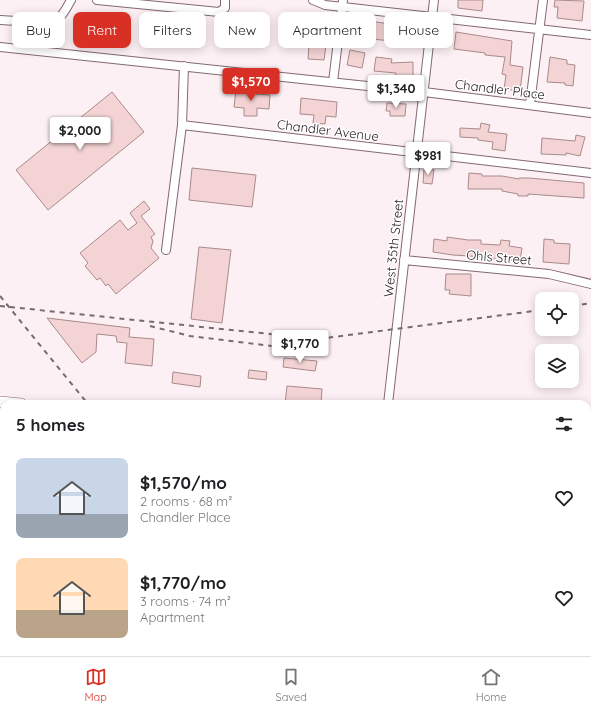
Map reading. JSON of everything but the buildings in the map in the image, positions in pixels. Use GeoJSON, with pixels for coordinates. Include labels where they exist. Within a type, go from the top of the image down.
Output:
{"type":"FeatureCollection","features":[{"type":"Feature","properties":{"kind":"street"},"geometry":{"type":"LineString","coordinates":[[0,20],[50,23],[57,20],[64,13],[71,0]]}},
{"type":"Feature","properties":{"kind":"street"},"geometry":{"type":"LineString","coordinates":[[97,0],[219,12],[225,8],[225,0]]}},
{"type":"Feature","properties":{"kind":"street"},"geometry":{"type":"LineString","coordinates":[[313,0],[325,5],[342,3],[400,12]]}},
{"type":"Feature","properties":{"kind":"street","name":"West 35th Street"},"geometry":{"type":"LineString","coordinates":[[433,12],[434,0]]}},
{"type":"Feature","properties":{"kind":"street"},"geometry":{"type":"LineString","coordinates":[[530,104],[543,0]]}},
{"type":"Feature","properties":{"kind":"street"},"geometry":{"type":"LineString","coordinates":[[333,82],[342,3]]}},
{"type":"Feature","properties":{"kind":"street"},"geometry":{"type":"LineString","coordinates":[[453,19],[591,35]]}},
{"type":"Feature","properties":{"kind":"street","name":"Chandler Place"},"geometry":{"type":"LineString","coordinates":[[0,46],[530,104],[591,113]]}},
{"type":"Feature","properties":{"kind":"street","name":"West 35th Street"},"geometry":{"type":"LineString","coordinates":[[388,400],[429,48]]}},
{"type":"Feature","properties":{"kind":"street"},"geometry":{"type":"LineString","coordinates":[[166,250],[182,124],[184,66]]}},
{"type":"Feature","properties":{"kind":"street","name":"Chandler Avenue"},"geometry":{"type":"LineString","coordinates":[[182,124],[591,173]]}},
{"type":"Feature","properties":{"kind":"street","name":"Ohls Street"},"geometry":{"type":"LineString","coordinates":[[404,260],[549,274],[591,284]]}},
{"type":"Feature","properties":{"kind":"railway"},"geometry":{"type":"LineString","coordinates":[[0,296],[85,400]]}},
{"type":"Feature","properties":{"kind":"railway"},"geometry":{"type":"LineString","coordinates":[[579,305],[591,303]]}},
{"type":"Feature","properties":{"kind":"railway"},"geometry":{"type":"LineString","coordinates":[[0,306],[318,339],[535,311]]}},
{"type":"Feature","properties":{"kind":"railway"},"geometry":{"type":"LineString","coordinates":[[150,326],[190,336],[321,352]]}}]}
